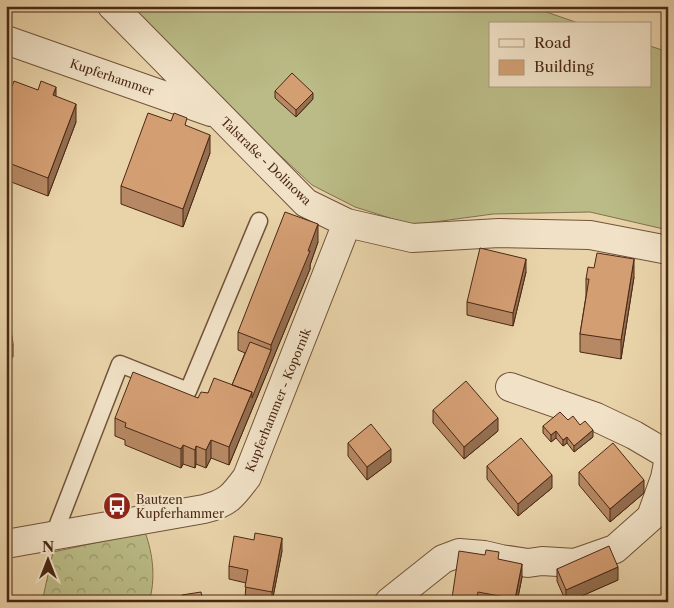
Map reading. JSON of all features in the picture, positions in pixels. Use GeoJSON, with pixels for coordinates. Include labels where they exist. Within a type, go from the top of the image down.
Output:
{"type":"FeatureCollection","features":[{"type":"Feature","properties":{"kind":"street","name":"Talstraße - Dolinowa"},"geometry":{"type":"LineString","coordinates":[[112,6],[306,203],[347,223],[412,238],[498,233],[590,235],[668,250]]}},
{"type":"Feature","properties":{"kind":"street","name":"Kupferhammer"},"geometry":{"type":"LineString","coordinates":[[6,40],[217,114]]}},
{"type":"Feature","properties":{"kind":"street","name":"Kupferhammer - Kopornik"},"geometry":{"type":"LineString","coordinates":[[6,544],[204,509],[220,505],[235,494],[247,476],[347,223]]}},
{"type":"Feature","properties":{"kind":"street"},"geometry":{"type":"LineString","coordinates":[[510,387],[596,417],[634,435],[668,455]]}},
{"type":"Feature","properties":{"kind":"street"},"geometry":{"type":"LineString","coordinates":[[389,602],[443,560],[459,553],[484,554],[501,560],[528,563],[542,561],[576,563],[615,549],[651,517],[665,478],[668,463]]}},
{"type":"Feature","properties":{"kind":"lane"},"geometry":{"type":"LineString","coordinates":[[52,537],[120,364],[188,391],[259,220]]}},
{"type":"Feature","properties":{"kind":"green space"},"geometry":{"type":"Polygon","coordinates":[[[131,6],[529,6],[575,22],[489,22],[489,88],[652,88],[652,47],[668,52],[668,230],[590,212],[493,214],[412,225],[355,207],[312,185],[228,107],[131,6]]]}},
{"type":"Feature","properties":{"kind":"green space"},"geometry":{"type":"Polygon","coordinates":[[[145,532],[153,567],[149,602],[42,602],[53,552],[145,532]]]}},
{"type":"Feature","properties":{"kind":"building"},"geometry":{"type":"Polygon","coordinates":[[[292,73],[313,93],[296,110],[275,91],[292,73]]]}},
{"type":"Feature","properties":{"kind":"building"},"geometry":{"type":"Polygon","coordinates":[[[14,81],[38,90],[41,81],[56,87],[53,95],[76,104],[48,178],[6,162],[6,102],[14,81]]]}},
{"type":"Feature","properties":{"kind":"building"},"geometry":{"type":"Polygon","coordinates":[[[148,113],[171,121],[174,113],[187,118],[185,125],[210,135],[183,209],[121,186],[148,113]]]}},
{"type":"Feature","properties":{"kind":"building"},"geometry":{"type":"Polygon","coordinates":[[[285,212],[318,224],[308,251],[310,251],[271,345],[238,332],[285,212]]]}},
{"type":"Feature","properties":{"kind":"building"},"geometry":{"type":"Polygon","coordinates":[[[480,248],[526,259],[513,313],[467,302],[480,248]]]}},
{"type":"Feature","properties":{"kind":"building"},"geometry":{"type":"Polygon","coordinates":[[[597,253],[634,259],[621,340],[580,334],[589,279],[586,279],[588,267],[594,268],[597,253]]]}},
{"type":"Feature","properties":{"kind":"building"},"geometry":{"type":"Polygon","coordinates":[[[10,319],[13,344],[6,353],[6,320],[10,319]]]}},
{"type":"Feature","properties":{"kind":"building"},"geometry":{"type":"Polygon","coordinates":[[[250,342],[271,350],[252,398],[252,392],[232,385],[250,342]]]}},
{"type":"Feature","properties":{"kind":"building"},"geometry":{"type":"Polygon","coordinates":[[[133,372],[198,398],[201,392],[208,393],[214,378],[252,392],[229,447],[211,440],[206,450],[196,446],[195,450],[183,445],[181,449],[125,427],[126,423],[115,418],[133,372]]]}},
{"type":"Feature","properties":{"kind":"building"},"geometry":{"type":"Polygon","coordinates":[[[466,381],[498,418],[464,447],[433,410],[466,381]]]}},
{"type":"Feature","properties":{"kind":"building"},"geometry":{"type":"Polygon","coordinates":[[[560,412],[568,420],[573,416],[580,425],[585,421],[593,430],[574,446],[567,437],[563,440],[556,431],[551,435],[543,426],[560,412]]]}},
{"type":"Feature","properties":{"kind":"building"},"geometry":{"type":"Polygon","coordinates":[[[371,424],[391,449],[367,467],[348,443],[371,424]]]}},
{"type":"Feature","properties":{"kind":"building"},"geometry":{"type":"Polygon","coordinates":[[[521,438],[552,475],[518,504],[487,466],[521,438]]]}},
{"type":"Feature","properties":{"kind":"building"},"geometry":{"type":"Polygon","coordinates":[[[613,443],[644,480],[610,509],[579,472],[613,443]]]}},
{"type":"Feature","properties":{"kind":"building"},"geometry":{"type":"Polygon","coordinates":[[[255,533],[282,538],[272,592],[245,587],[248,570],[229,566],[234,536],[254,540],[255,533]]]}},
{"type":"Feature","properties":{"kind":"building"},"geometry":{"type":"Polygon","coordinates":[[[609,546],[618,567],[566,590],[557,569],[609,546]]]}},
{"type":"Feature","properties":{"kind":"building"},"geometry":{"type":"Polygon","coordinates":[[[486,550],[499,552],[498,559],[522,564],[515,599],[478,592],[476,602],[452,598],[459,551],[485,555],[486,550]]]}},
{"type":"Feature","properties":{"kind":"building"},"geometry":{"type":"Polygon","coordinates":[[[201,592],[203,602],[183,602],[182,595],[201,592]]]}},
{"type":"Feature","properties":{"kind":"place","name":"Bautzen Kupferhammer"},"geometry":{"type":"Point","coordinates":[117,506]}}]}
